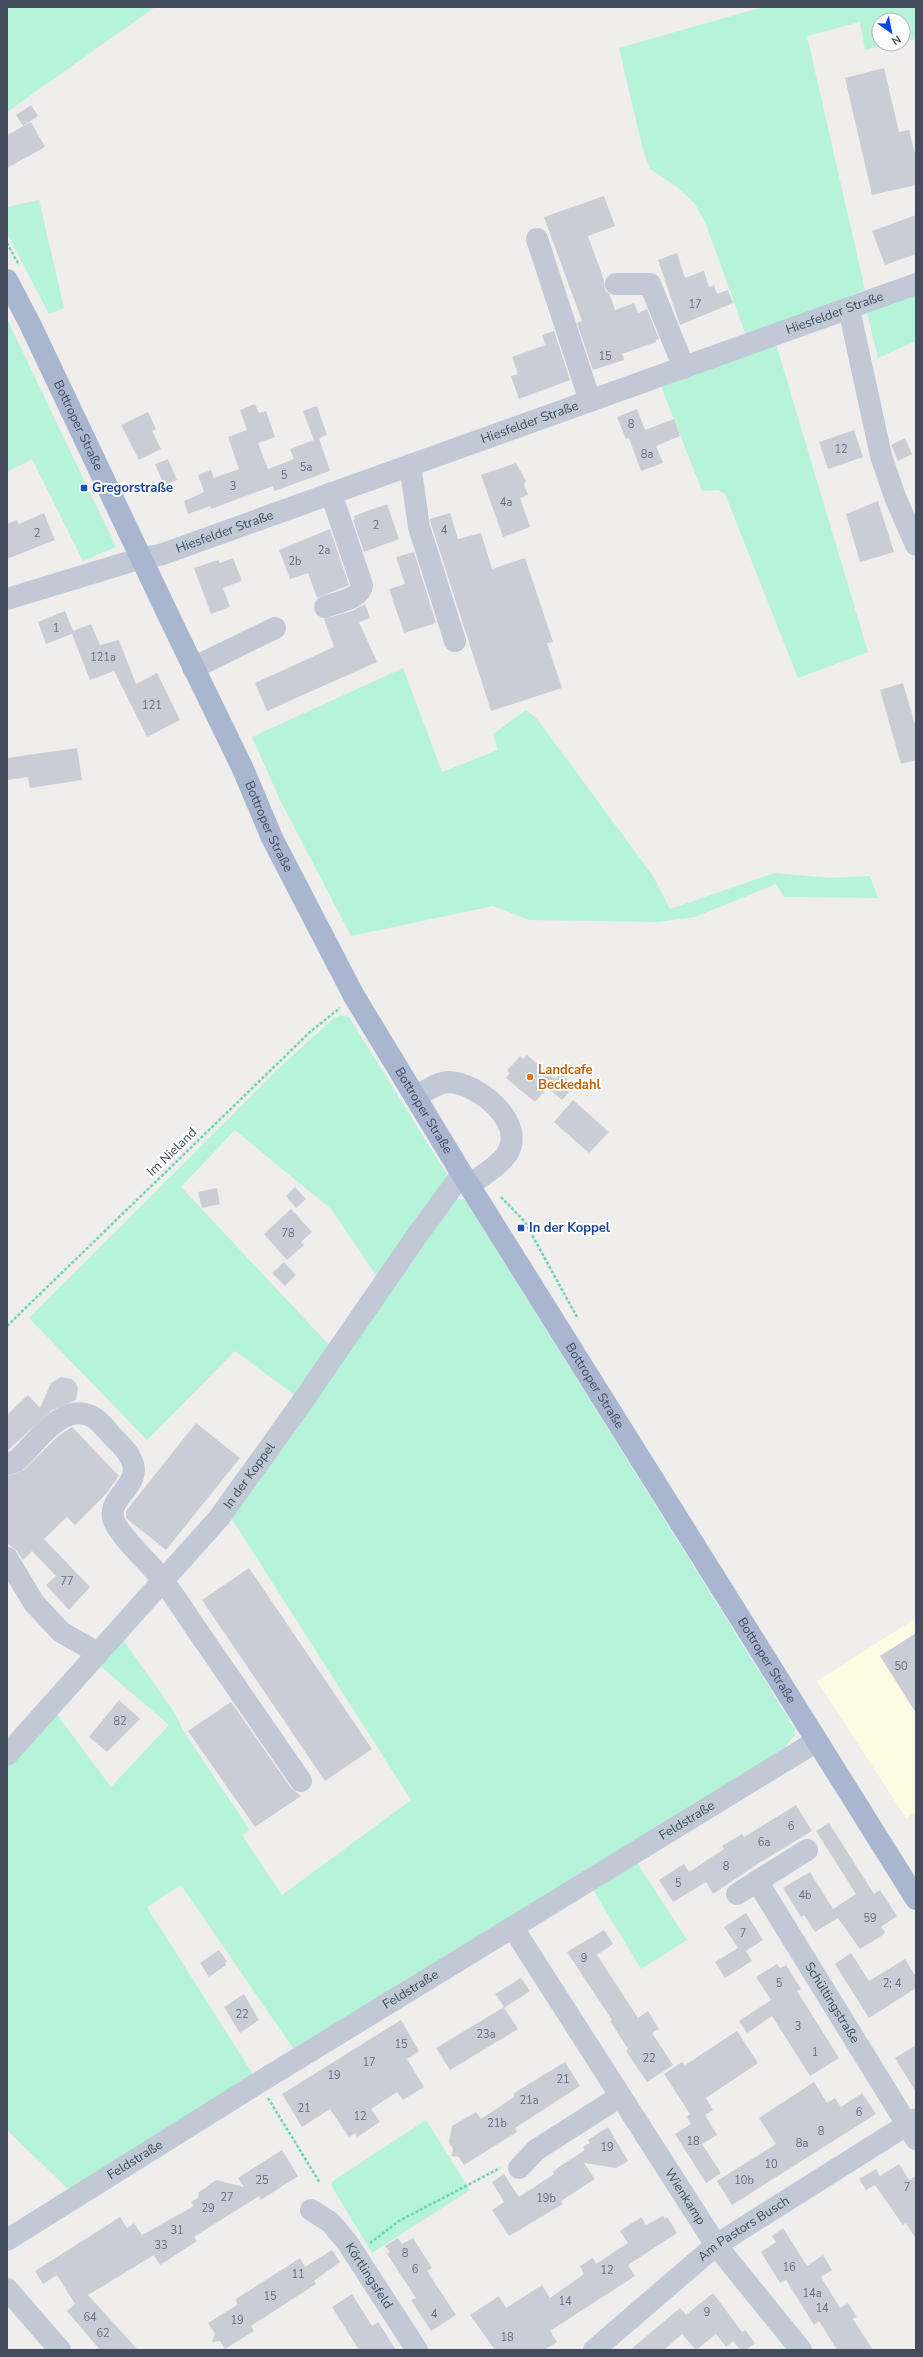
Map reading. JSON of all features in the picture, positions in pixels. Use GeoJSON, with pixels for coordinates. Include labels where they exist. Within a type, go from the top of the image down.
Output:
{"type":"FeatureCollection","features":[{"type":"Feature","properties":{"kind":"main road","name":"Bottroper Straße"},"geometry":{"type":"LineString","coordinates":[[7,280],[30,324],[193,668],[243,769],[272,838],[354,996],[465,1180],[916,1899]]}},
{"type":"Feature","properties":{"kind":"street"},"geometry":{"type":"LineString","coordinates":[[537,239],[590,401]]}},
{"type":"Feature","properties":{"kind":"street"},"geometry":{"type":"LineString","coordinates":[[616,284],[650,284],[684,368]]}},
{"type":"Feature","properties":{"kind":"street","name":"Hiesfelder Straße"},"geometry":{"type":"LineString","coordinates":[[142,558],[160,555],[850,309],[916,284]]}},
{"type":"Feature","properties":{"kind":"street"},"geometry":{"type":"LineString","coordinates":[[850,309],[881,456],[895,498],[916,545]]}},
{"type":"Feature","properties":{"kind":"street"},"geometry":{"type":"LineString","coordinates":[[410,465],[420,527],[455,641]]}},
{"type":"Feature","properties":{"kind":"street"},"geometry":{"type":"LineString","coordinates":[[325,607],[357,595],[361,590],[362,585],[331,493]]}},
{"type":"Feature","properties":{"kind":"street"},"geometry":{"type":"LineString","coordinates":[[7,599],[142,558]]}},
{"type":"Feature","properties":{"kind":"street"},"geometry":{"type":"LineString","coordinates":[[193,668],[275,628]]}},
{"type":"Feature","properties":{"kind":"street","name":"In der Koppel"},"geometry":{"type":"LineString","coordinates":[[7,1755],[219,1518],[298,1408],[418,1234],[465,1180],[500,1162],[507,1154],[512,1141],[509,1126],[500,1111],[488,1099],[467,1086],[449,1082],[441,1084],[415,1097]]}},
{"type":"Feature","properties":{"kind":"street"},"geometry":{"type":"LineString","coordinates":[[7,1464],[16,1461],[63,1417],[76,1412],[92,1416],[126,1449],[133,1462],[134,1472],[128,1487],[115,1507],[113,1518],[120,1530],[163,1581],[301,1781]]}},
{"type":"Feature","properties":{"kind":"street"},"geometry":{"type":"LineString","coordinates":[[7,1558],[34,1603],[61,1632],[98,1653]]}},
{"type":"Feature","properties":{"kind":"street","name":"Feldstraße"},"geometry":{"type":"LineString","coordinates":[[7,2240],[258,2083],[816,1741]]}},
{"type":"Feature","properties":{"kind":"street"},"geometry":{"type":"LineString","coordinates":[[737,1894],[807,1850]]}},
{"type":"Feature","properties":{"kind":"street","name":"Schültingstraße"},"geometry":{"type":"LineString","coordinates":[[757,1881],[913,2128]]}},
{"type":"Feature","properties":{"kind":"street","name":"Wienkamp"},"geometry":{"type":"LineString","coordinates":[[513,1928],[619,2097],[716,2245],[801,2350]]}},
{"type":"Feature","properties":{"kind":"street"},"geometry":{"type":"LineString","coordinates":[[522,2165],[536,2150],[619,2097]]}},
{"type":"Feature","properties":{"kind":"street","name":"Am Pastors Busch"},"geometry":{"type":"LineString","coordinates":[[594,2350],[716,2245],[913,2128]]}},
{"type":"Feature","properties":{"kind":"street","name":"Körtlingsfeld"},"geometry":{"type":"LineString","coordinates":[[311,2210],[330,2222],[355,2254],[418,2350]]}},
{"type":"Feature","properties":{"kind":"street"},"geometry":{"type":"LineString","coordinates":[[7,2289],[60,2350]]}},
{"type":"Feature","properties":{"kind":"path","name":"Im Nieland"},"geometry":{"type":"LineString","coordinates":[[7,1326],[310,1032],[354,996]]}},
{"type":"Feature","properties":{"kind":"path"},"geometry":{"type":"LineString","coordinates":[[258,2083],[320,2183]]}},
{"type":"Feature","properties":{"kind":"path"},"geometry":{"type":"LineString","coordinates":[[355,2254],[399,2221],[435,2201],[511,2162],[522,2165]]}},
{"type":"Feature","properties":{"kind":"shaded area"},"geometry":{"type":"Polygon","coordinates":[[[916,1618],[916,1812],[906,1818],[817,1681],[916,1618]]]}},
{"type":"Feature","properties":{"kind":"green space"},"geometry":{"type":"Polygon","coordinates":[[[7,7],[155,7],[7,112],[7,7]]]}},
{"type":"Feature","properties":{"kind":"green space"},"geometry":{"type":"Polygon","coordinates":[[[763,7],[916,7],[916,39],[911,40],[911,12],[871,12],[871,49],[865,50],[860,22],[807,36],[865,290],[746,336],[706,224],[695,204],[676,186],[650,169],[643,150],[619,48],[763,7]]]}},
{"type":"Feature","properties":{"kind":"green space"},"geometry":{"type":"Polygon","coordinates":[[[39,200],[64,308],[49,314],[7,233],[7,207],[39,200]]]}},
{"type":"Feature","properties":{"kind":"green space"},"geometry":{"type":"Polygon","coordinates":[[[916,295],[916,341],[878,358],[867,313],[916,295]]]}},
{"type":"Feature","properties":{"kind":"green space"},"geometry":{"type":"Polygon","coordinates":[[[7,319],[116,547],[83,561],[32,459],[7,472],[7,319]]]}},
{"type":"Feature","properties":{"kind":"green space"},"geometry":{"type":"Polygon","coordinates":[[[776,344],[868,652],[798,678],[725,494],[718,490],[702,491],[659,381],[776,344]]]}},
{"type":"Feature","properties":{"kind":"green space"},"geometry":{"type":"Polygon","coordinates":[[[403,668],[442,772],[498,750],[493,734],[526,710],[537,719],[653,876],[670,909],[774,873],[830,878],[870,876],[878,898],[784,897],[776,884],[695,917],[658,922],[529,920],[493,906],[351,936],[280,800],[252,737],[403,668]]]}},
{"type":"Feature","properties":{"kind":"green space"},"geometry":{"type":"Polygon","coordinates":[[[341,1015],[349,1017],[446,1173],[447,1179],[378,1278],[331,1209],[235,1130],[181,1187],[331,1347],[297,1397],[235,1351],[147,1440],[29,1318],[280,1067],[334,1018],[341,1015]]]}},
{"type":"Feature","properties":{"kind":"green space"},"geometry":{"type":"Polygon","coordinates":[[[456,1200],[465,1200],[795,1729],[794,1736],[784,1749],[295,2051],[181,1885],[147,1907],[254,2076],[69,2190],[7,2130],[7,1765],[55,1712],[111,1787],[169,1725],[98,1664],[121,1637],[175,1713],[184,1732],[250,1830],[242,1835],[282,1895],[411,1800],[230,1516],[393,1283],[456,1200]]]}},
{"type":"Feature","properties":{"kind":"green space"},"geometry":{"type":"Polygon","coordinates":[[[636,1861],[687,1940],[641,1969],[592,1888],[636,1861]]]}},
{"type":"Feature","properties":{"kind":"green space"},"geometry":{"type":"Polygon","coordinates":[[[426,2120],[470,2190],[372,2253],[331,2185],[333,2181],[426,2120]]]}},
{"type":"Feature","properties":{"kind":"building"},"geometry":{"type":"Polygon","coordinates":[[[884,68],[899,132],[909,130],[916,158],[916,185],[872,195],[845,78],[884,68]]]}},
{"type":"Feature","properties":{"kind":"building"},"geometry":{"type":"Polygon","coordinates":[[[31,105],[38,116],[23,126],[16,115],[31,105]]]}},
{"type":"Feature","properties":{"kind":"building"},"geometry":{"type":"Polygon","coordinates":[[[31,122],[45,147],[7,168],[7,135],[31,122]]]}},
{"type":"Feature","properties":{"kind":"building"},"geometry":{"type":"Polygon","coordinates":[[[604,196],[615,226],[588,236],[604,280],[605,290],[610,295],[615,310],[634,303],[638,313],[647,309],[659,339],[656,340],[656,342],[622,354],[624,360],[593,370],[577,323],[582,321],[544,217],[604,196]]]}},
{"type":"Feature","properties":{"kind":"building"},"geometry":{"type":"Polygon","coordinates":[[[916,215],[916,254],[885,265],[872,231],[916,215]]]}},
{"type":"Feature","properties":{"kind":"building"},"geometry":{"type":"Polygon","coordinates":[[[677,253],[685,278],[704,271],[709,287],[714,285],[717,294],[728,290],[733,303],[680,325],[658,260],[677,253]]]}},
{"type":"Feature","properties":{"kind":"building"},"geometry":{"type":"Polygon","coordinates":[[[554,331],[570,380],[519,399],[511,376],[518,374],[512,357],[545,345],[542,335],[554,331]]]}},
{"type":"Feature","properties":{"kind":"building"},"geometry":{"type":"Polygon","coordinates":[[[255,404],[259,413],[266,411],[275,437],[258,443],[268,469],[294,459],[290,449],[314,440],[303,411],[317,406],[327,435],[319,438],[330,471],[274,491],[273,486],[211,509],[210,506],[188,514],[184,501],[204,492],[198,475],[211,470],[214,478],[239,469],[228,437],[247,430],[240,410],[255,404]]]}},
{"type":"Feature","properties":{"kind":"building"},"geometry":{"type":"Polygon","coordinates":[[[637,409],[645,430],[674,419],[680,436],[656,446],[663,463],[641,471],[629,438],[626,439],[617,417],[637,409]]]}},
{"type":"Feature","properties":{"kind":"building"},"geometry":{"type":"Polygon","coordinates":[[[148,412],[156,429],[152,431],[161,449],[139,460],[121,425],[148,412]]]}},
{"type":"Feature","properties":{"kind":"building"},"geometry":{"type":"Polygon","coordinates":[[[854,430],[863,457],[828,469],[819,442],[854,430]]]}},
{"type":"Feature","properties":{"kind":"building"},"geometry":{"type":"Polygon","coordinates":[[[905,438],[912,454],[898,461],[891,445],[905,438]]]}},
{"type":"Feature","properties":{"kind":"building"},"geometry":{"type":"Polygon","coordinates":[[[168,459],[177,480],[164,485],[155,464],[168,459]]]}},
{"type":"Feature","properties":{"kind":"building"},"geometry":{"type":"Polygon","coordinates":[[[516,463],[526,481],[524,484],[528,495],[520,498],[530,527],[503,537],[481,475],[516,463]]]}},
{"type":"Feature","properties":{"kind":"building"},"geometry":{"type":"Polygon","coordinates":[[[878,501],[894,552],[860,562],[846,514],[878,501]]]}},
{"type":"Feature","properties":{"kind":"building"},"geometry":{"type":"Polygon","coordinates":[[[387,504],[399,539],[364,552],[353,520],[355,519],[354,516],[387,504]]]}},
{"type":"Feature","properties":{"kind":"building"},"geometry":{"type":"Polygon","coordinates":[[[44,513],[55,540],[7,559],[7,524],[17,520],[19,524],[44,513]]]}},
{"type":"Feature","properties":{"kind":"building"},"geometry":{"type":"Polygon","coordinates":[[[450,513],[458,539],[481,533],[492,569],[525,558],[553,642],[547,643],[562,688],[491,711],[431,524],[430,519],[450,513]]]}},
{"type":"Feature","properties":{"kind":"building"},"geometry":{"type":"Polygon","coordinates":[[[330,529],[349,585],[317,598],[308,573],[290,579],[279,550],[330,529]]]}},
{"type":"Feature","properties":{"kind":"building"},"geometry":{"type":"Polygon","coordinates":[[[414,552],[436,623],[404,633],[389,589],[405,584],[396,557],[414,552]]]}},
{"type":"Feature","properties":{"kind":"building"},"geometry":{"type":"Polygon","coordinates":[[[233,558],[242,581],[223,588],[230,607],[211,614],[194,568],[218,560],[220,563],[233,558]]]}},
{"type":"Feature","properties":{"kind":"building"},"geometry":{"type":"Polygon","coordinates":[[[365,604],[370,618],[359,622],[377,662],[267,711],[255,683],[334,647],[324,619],[352,611],[365,604]]]}},
{"type":"Feature","properties":{"kind":"building"},"geometry":{"type":"Polygon","coordinates":[[[65,611],[73,631],[91,624],[100,645],[119,640],[136,684],[157,673],[180,720],[147,737],[114,671],[90,680],[72,634],[46,644],[38,622],[65,611]]]}},
{"type":"Feature","properties":{"kind":"building"},"geometry":{"type":"Polygon","coordinates":[[[903,683],[916,728],[916,760],[901,764],[880,690],[903,683]]]}},
{"type":"Feature","properties":{"kind":"building"},"geometry":{"type":"Polygon","coordinates":[[[77,748],[82,780],[30,788],[28,777],[7,780],[7,758],[77,748]]]}},
{"type":"Feature","properties":{"kind":"building"},"geometry":{"type":"Polygon","coordinates":[[[527,1055],[555,1079],[535,1102],[506,1078],[510,1073],[507,1071],[520,1056],[523,1059],[527,1055]]]}},
{"type":"Feature","properties":{"kind":"building"},"geometry":{"type":"Polygon","coordinates":[[[560,1073],[574,1086],[562,1100],[548,1088],[560,1073]]]}},
{"type":"Feature","properties":{"kind":"building"},"geometry":{"type":"Polygon","coordinates":[[[573,1100],[609,1132],[589,1153],[554,1122],[573,1100]]]}},
{"type":"Feature","properties":{"kind":"building"},"geometry":{"type":"Polygon","coordinates":[[[295,1187],[306,1199],[296,1208],[286,1196],[295,1187]]]}},
{"type":"Feature","properties":{"kind":"building"},"geometry":{"type":"Polygon","coordinates":[[[217,1188],[220,1204],[202,1208],[198,1192],[217,1188]]]}},
{"type":"Feature","properties":{"kind":"building"},"geometry":{"type":"Polygon","coordinates":[[[291,1209],[312,1232],[301,1242],[304,1245],[287,1260],[264,1234],[291,1209]]]}},
{"type":"Feature","properties":{"kind":"building"},"geometry":{"type":"Polygon","coordinates":[[[284,1262],[296,1275],[285,1286],[272,1273],[284,1262]]]}},
{"type":"Feature","properties":{"kind":"building"},"geometry":{"type":"Polygon","coordinates":[[[61,1377],[72,1379],[76,1383],[78,1389],[76,1400],[52,1410],[7,1451],[7,1415],[28,1395],[40,1408],[51,1383],[61,1377]]]}},
{"type":"Feature","properties":{"kind":"building"},"geometry":{"type":"Polygon","coordinates":[[[196,1423],[240,1458],[166,1550],[126,1518],[126,1511],[196,1423]]]}},
{"type":"Feature","properties":{"kind":"building"},"geometry":{"type":"Polygon","coordinates":[[[72,1427],[119,1476],[106,1494],[75,1525],[67,1517],[44,1539],[90,1587],[69,1610],[46,1585],[56,1576],[32,1551],[23,1560],[17,1551],[7,1543],[7,1476],[24,1470],[58,1436],[72,1427]]]}},
{"type":"Feature","properties":{"kind":"building"},"geometry":{"type":"Polygon","coordinates":[[[249,1568],[372,1749],[325,1781],[202,1600],[249,1568]]]}},
{"type":"Feature","properties":{"kind":"building"},"geometry":{"type":"Polygon","coordinates":[[[916,1633],[916,1713],[880,1656],[916,1633]]]}},
{"type":"Feature","properties":{"kind":"building"},"geometry":{"type":"Polygon","coordinates":[[[119,1700],[140,1719],[107,1752],[89,1737],[119,1700]]]}},
{"type":"Feature","properties":{"kind":"building"},"geometry":{"type":"Polygon","coordinates":[[[231,1702],[291,1788],[301,1796],[255,1827],[188,1731],[231,1702]]]}},
{"type":"Feature","properties":{"kind":"building"},"geometry":{"type":"Polygon","coordinates":[[[796,1805],[812,1831],[759,1863],[713,1894],[706,1882],[673,1902],[659,1880],[684,1864],[689,1872],[724,1849],[722,1846],[742,1834],[744,1837],[796,1805]]]}},
{"type":"Feature","properties":{"kind":"building"},"geometry":{"type":"Polygon","coordinates":[[[829,1823],[874,1894],[880,1890],[897,1916],[881,1927],[885,1932],[883,1935],[860,1949],[838,1918],[815,1932],[804,1915],[801,1917],[783,1888],[810,1872],[833,1909],[856,1894],[816,1831],[829,1823]]]}},
{"type":"Feature","properties":{"kind":"building"},"geometry":{"type":"Polygon","coordinates":[[[746,1913],[763,1940],[746,1951],[752,1961],[725,1978],[715,1962],[738,1948],[724,1927],[746,1913]]]}},
{"type":"Feature","properties":{"kind":"building"},"geometry":{"type":"Polygon","coordinates":[[[604,1930],[613,1944],[597,1955],[638,2018],[648,2011],[659,2029],[652,2033],[673,2065],[647,2082],[626,2051],[628,2049],[610,2021],[612,2020],[567,1952],[604,1930]]]}},
{"type":"Feature","properties":{"kind":"building"},"geometry":{"type":"Polygon","coordinates":[[[219,1950],[227,1961],[225,1963],[226,1965],[209,1977],[200,1963],[219,1950]]]}},
{"type":"Feature","properties":{"kind":"building"},"geometry":{"type":"Polygon","coordinates":[[[851,1953],[869,1981],[905,1959],[916,1977],[916,1988],[869,2018],[835,1964],[851,1953]]]}},
{"type":"Feature","properties":{"kind":"building"},"geometry":{"type":"Polygon","coordinates":[[[777,1964],[780,1968],[786,1965],[801,1989],[797,1991],[839,2058],[810,2076],[772,2016],[747,2033],[739,2021],[771,2000],[756,1977],[777,1964]]]}},
{"type":"Feature","properties":{"kind":"building"},"geometry":{"type":"Polygon","coordinates":[[[521,1978],[530,1991],[504,2008],[518,2029],[450,2070],[436,2048],[504,2007],[495,1994],[521,1978]]]}},
{"type":"Feature","properties":{"kind":"building"},"geometry":{"type":"Polygon","coordinates":[[[244,1994],[259,2020],[240,2033],[224,2007],[244,1994]]]}},
{"type":"Feature","properties":{"kind":"building"},"geometry":{"type":"Polygon","coordinates":[[[401,2020],[419,2051],[407,2059],[424,2087],[403,2100],[397,2092],[371,2109],[380,2122],[357,2137],[355,2133],[349,2137],[330,2109],[302,2127],[282,2094],[401,2020]]]}},
{"type":"Feature","properties":{"kind":"building"},"geometry":{"type":"Polygon","coordinates":[[[737,2031],[758,2063],[706,2098],[713,2110],[705,2115],[717,2135],[702,2144],[721,2173],[706,2183],[675,2134],[691,2124],[687,2117],[690,2114],[664,2074],[682,2062],[685,2065],[737,2031]]]}},
{"type":"Feature","properties":{"kind":"building"},"geometry":{"type":"Polygon","coordinates":[[[916,2045],[916,2092],[895,2058],[916,2045]]]}},
{"type":"Feature","properties":{"kind":"building"},"geometry":{"type":"Polygon","coordinates":[[[565,2062],[580,2086],[515,2128],[517,2132],[464,2165],[459,2157],[452,2156],[453,2149],[449,2142],[452,2126],[476,2112],[481,2119],[514,2097],[514,2093],[565,2062]]]}},
{"type":"Feature","properties":{"kind":"building"},"geometry":{"type":"Polygon","coordinates":[[[814,2082],[827,2103],[835,2098],[841,2107],[862,2093],[876,2114],[732,2205],[717,2181],[776,2144],[759,2118],[814,2082]]]}},
{"type":"Feature","properties":{"kind":"building"},"geometry":{"type":"Polygon","coordinates":[[[608,2127],[628,2161],[616,2168],[584,2163],[595,2179],[561,2201],[563,2204],[509,2236],[492,2210],[504,2202],[492,2182],[504,2174],[519,2197],[554,2174],[553,2172],[559,2167],[585,2150],[583,2147],[590,2143],[588,2140],[608,2127]]]}},
{"type":"Feature","properties":{"kind":"building"},"geometry":{"type":"Polygon","coordinates":[[[282,2150],[298,2176],[261,2200],[259,2196],[194,2237],[197,2241],[160,2265],[154,2255],[88,2295],[138,2350],[100,2350],[67,2311],[75,2304],[57,2275],[43,2284],[35,2271],[120,2217],[127,2228],[134,2223],[142,2235],[194,2206],[191,2202],[198,2198],[199,2192],[216,2180],[244,2187],[238,2178],[282,2150]]]}},
{"type":"Feature","properties":{"kind":"building"},"geometry":{"type":"Polygon","coordinates":[[[899,2164],[909,2180],[916,2176],[916,2239],[906,2223],[903,2225],[875,2185],[866,2190],[859,2179],[876,2169],[880,2176],[899,2164]]]}},
{"type":"Feature","properties":{"kind":"building"},"geometry":{"type":"Polygon","coordinates":[[[663,2216],[665,2219],[667,2217],[677,2233],[628,2265],[635,2276],[550,2331],[557,2342],[544,2350],[495,2350],[470,2315],[499,2296],[506,2308],[542,2285],[550,2298],[584,2274],[580,2266],[593,2258],[596,2264],[628,2243],[620,2231],[641,2217],[646,2225],[663,2216]]]}},
{"type":"Feature","properties":{"kind":"building"},"geometry":{"type":"Polygon","coordinates":[[[783,2228],[807,2266],[823,2255],[832,2270],[821,2277],[840,2308],[848,2303],[857,2317],[853,2319],[873,2350],[837,2350],[819,2321],[814,2325],[786,2280],[780,2283],[761,2252],[776,2242],[772,2236],[783,2228]]]}},
{"type":"Feature","properties":{"kind":"building"},"geometry":{"type":"Polygon","coordinates":[[[398,2238],[402,2244],[413,2238],[432,2268],[427,2271],[456,2315],[431,2331],[411,2300],[416,2298],[387,2254],[390,2252],[385,2246],[398,2238]]]}},
{"type":"Feature","properties":{"kind":"building"},"geometry":{"type":"Polygon","coordinates":[[[332,2250],[340,2262],[314,2281],[316,2284],[251,2326],[254,2331],[225,2349],[220,2341],[212,2342],[215,2334],[208,2323],[237,2305],[236,2299],[300,2258],[305,2267],[332,2250]]]}},
{"type":"Feature","properties":{"kind":"building"},"geometry":{"type":"Polygon","coordinates":[[[713,2293],[742,2332],[745,2330],[755,2343],[746,2350],[740,2350],[733,2341],[726,2347],[716,2334],[696,2350],[682,2334],[664,2350],[630,2350],[680,2308],[686,2315],[713,2293]]]}},
{"type":"Feature","properties":{"kind":"building"},"geometry":{"type":"Polygon","coordinates":[[[352,2294],[372,2326],[378,2322],[396,2350],[359,2350],[332,2307],[352,2294]]]}},
{"type":"Feature","properties":{"kind":"place","name":"Gregorstraße"},"geometry":{"type":"Point","coordinates":[84,488]}},
{"type":"Feature","properties":{"kind":"place","name":"Landcafe Beckedahl"},"geometry":{"type":"Point","coordinates":[530,1077]}},
{"type":"Feature","properties":{"kind":"place","name":"In der Koppel"},"geometry":{"type":"Point","coordinates":[521,1228]}}]}
